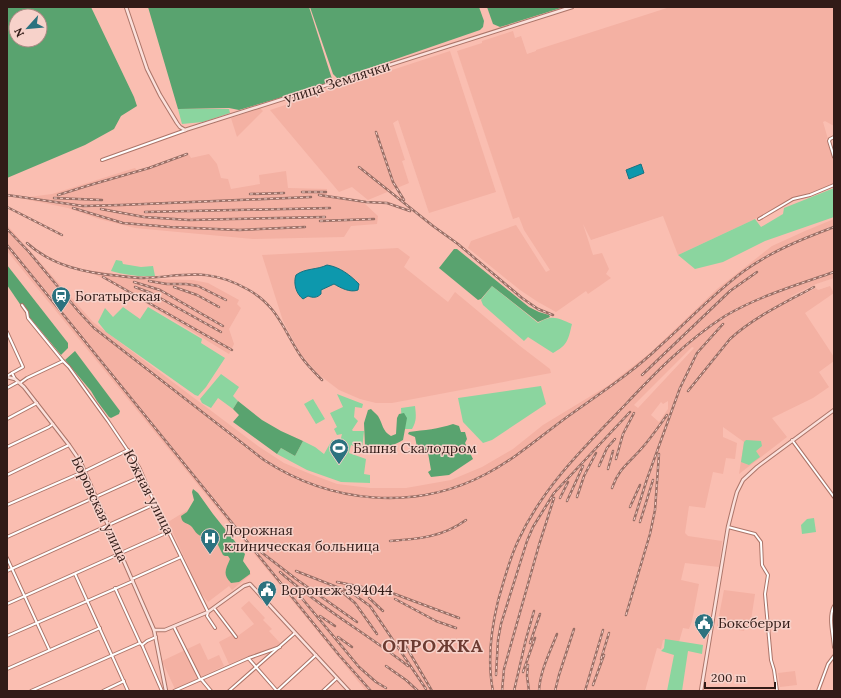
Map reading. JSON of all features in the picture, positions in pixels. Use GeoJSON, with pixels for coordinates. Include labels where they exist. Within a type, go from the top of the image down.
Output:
{"type":"FeatureCollection","features":[{"type":"Feature","properties":{"kind":"street"},"geometry":{"type":"LineString","coordinates":[[126,7],[139,48],[153,81],[177,123],[182,129],[187,130]]}},
{"type":"Feature","properties":{"kind":"street","name":"улица Землячки"},"geometry":{"type":"LineString","coordinates":[[102,160],[187,130],[572,7]]}},
{"type":"Feature","properties":{"kind":"street"},"geometry":{"type":"LineString","coordinates":[[834,137],[829,141],[834,157]]}},
{"type":"Feature","properties":{"kind":"street"},"geometry":{"type":"LineString","coordinates":[[759,218],[793,199],[810,195],[834,185]]}},
{"type":"Feature","properties":{"kind":"street","name":"Южная улица"},"geometry":{"type":"LineString","coordinates":[[22,305],[27,312],[28,318],[62,362],[69,367],[128,450],[208,612],[207,616],[215,628]]}},
{"type":"Feature","properties":{"kind":"street"},"geometry":{"type":"LineString","coordinates":[[7,332],[23,367],[7,376]]}},
{"type":"Feature","properties":{"kind":"street"},"geometry":{"type":"LineString","coordinates":[[7,388],[62,362]]}},
{"type":"Feature","properties":{"kind":"street","name":"Боровская улица"},"geometry":{"type":"LineString","coordinates":[[12,373],[15,379]]}},
{"type":"Feature","properties":{"kind":"street","name":"Боровская улица"},"geometry":{"type":"LineString","coordinates":[[7,376],[20,382],[69,445],[85,471],[154,630],[166,691]]}},
{"type":"Feature","properties":{"kind":"street"},"geometry":{"type":"LineString","coordinates":[[7,419],[37,403]]}},
{"type":"Feature","properties":{"kind":"street"},"geometry":{"type":"LineString","coordinates":[[701,691],[728,526],[735,496],[743,480],[757,467],[834,410]]}},
{"type":"Feature","properties":{"kind":"street"},"geometry":{"type":"LineString","coordinates":[[7,447],[53,424]]}},
{"type":"Feature","properties":{"kind":"street"},"geometry":{"type":"LineString","coordinates":[[792,440],[834,497]]}},
{"type":"Feature","properties":{"kind":"street"},"geometry":{"type":"LineString","coordinates":[[7,474],[69,445]]}},
{"type":"Feature","properties":{"kind":"street"},"geometry":{"type":"LineString","coordinates":[[7,505],[85,471],[128,450]]}},
{"type":"Feature","properties":{"kind":"street"},"geometry":{"type":"LineString","coordinates":[[7,537],[142,476]]}},
{"type":"Feature","properties":{"kind":"street"},"geometry":{"type":"LineString","coordinates":[[7,571],[155,504]]}},
{"type":"Feature","properties":{"kind":"street"},"geometry":{"type":"LineString","coordinates":[[728,526],[755,534],[761,542],[762,565],[768,575],[765,594],[770,659],[774,670],[777,691]]}},
{"type":"Feature","properties":{"kind":"street"},"geometry":{"type":"LineString","coordinates":[[7,604],[169,532]]}},
{"type":"Feature","properties":{"kind":"street"},"geometry":{"type":"LineString","coordinates":[[7,636],[181,557]]}},
{"type":"Feature","properties":{"kind":"street"},"geometry":{"type":"LineString","coordinates":[[7,558],[49,649]]}},
{"type":"Feature","properties":{"kind":"street"},"geometry":{"type":"LineString","coordinates":[[75,574],[113,654],[128,691]]}},
{"type":"Feature","properties":{"kind":"street"},"geometry":{"type":"LineString","coordinates":[[154,630],[163,631],[208,612],[244,586],[250,584],[349,691]]}},
{"type":"Feature","properties":{"kind":"street"},"geometry":{"type":"LineString","coordinates":[[115,588],[162,691]]}},
{"type":"Feature","properties":{"kind":"street"},"geometry":{"type":"LineString","coordinates":[[834,606],[831,610],[830,617],[834,647]]}},
{"type":"Feature","properties":{"kind":"street"},"geometry":{"type":"LineString","coordinates":[[214,608],[236,637]]}},
{"type":"Feature","properties":{"kind":"street"},"geometry":{"type":"LineString","coordinates":[[174,627],[201,679],[211,691]]}},
{"type":"Feature","properties":{"kind":"street"},"geometry":{"type":"LineString","coordinates":[[7,669],[49,649],[100,628]]}},
{"type":"Feature","properties":{"kind":"street"},"geometry":{"type":"LineString","coordinates":[[229,691],[295,633]]}},
{"type":"Feature","properties":{"kind":"street"},"geometry":{"type":"LineString","coordinates":[[31,691],[113,654],[156,637]]}},
{"type":"Feature","properties":{"kind":"street"},"geometry":{"type":"LineString","coordinates":[[174,691],[249,658],[280,647]]}},
{"type":"Feature","properties":{"kind":"street"},"geometry":{"type":"LineString","coordinates":[[249,658],[277,691],[316,655]]}},
{"type":"Feature","properties":{"kind":"street"},"geometry":{"type":"LineString","coordinates":[[818,691],[828,664],[834,656]]}},
{"type":"Feature","properties":{"kind":"street"},"geometry":{"type":"LineString","coordinates":[[323,691],[337,678]]}},
{"type":"Feature","properties":{"kind":"street"},"geometry":{"type":"LineString","coordinates":[[103,691],[124,681]]}},
{"type":"Feature","properties":{"kind":"shaded area"},"geometry":{"type":"Polygon","coordinates":[[[670,7],[834,7],[834,126],[825,121],[823,122],[828,139],[826,139],[834,161],[833,184],[807,195],[795,198],[755,219],[678,255],[663,216],[591,240],[583,224],[593,255],[602,253],[609,269],[606,274],[611,278],[588,294],[586,291],[556,312],[520,290],[468,248],[471,241],[516,225],[546,272],[550,270],[524,230],[519,217],[513,219],[457,51],[513,31],[515,38],[521,36],[527,54],[670,7]]]}},
{"type":"Feature","properties":{"kind":"shaded area"},"geometry":{"type":"Polygon","coordinates":[[[450,51],[496,192],[429,213],[398,120],[393,123],[405,160],[402,161],[409,183],[368,200],[352,187],[339,192],[270,110],[450,51]]]}},
{"type":"Feature","properties":{"kind":"shaded area"},"geometry":{"type":"Polygon","coordinates":[[[260,108],[263,111],[237,137],[231,118],[260,108]]]}},
{"type":"Feature","properties":{"kind":"shaded area"},"geometry":{"type":"Polygon","coordinates":[[[188,153],[191,158],[209,154],[217,164],[221,178],[228,179],[231,189],[260,184],[259,175],[286,171],[288,188],[327,189],[327,196],[364,203],[378,216],[377,224],[351,226],[344,237],[253,239],[135,228],[99,219],[68,208],[29,200],[29,197],[52,194],[135,168],[137,171],[188,153]]]}},
{"type":"Feature","properties":{"kind":"shaded area"},"geometry":{"type":"Polygon","coordinates":[[[834,219],[834,278],[816,284],[791,296],[793,300],[816,288],[818,290],[830,286],[834,293],[805,313],[834,357],[834,361],[819,372],[829,387],[813,398],[772,418],[787,437],[739,474],[744,442],[723,427],[723,437],[737,443],[735,459],[726,458],[723,474],[713,472],[705,508],[689,506],[685,533],[688,536],[722,541],[719,567],[685,563],[681,580],[699,584],[692,621],[689,629],[683,628],[679,642],[663,640],[661,649],[657,648],[645,691],[366,691],[7,251],[7,225],[93,322],[258,446],[284,463],[337,484],[370,488],[406,488],[451,480],[482,467],[513,449],[543,425],[609,385],[650,353],[717,289],[772,246],[834,219]],[[692,347],[634,405],[638,408],[694,348],[692,347]],[[668,401],[663,404],[661,402],[651,415],[659,422],[668,409],[668,401]]]}},
{"type":"Feature","properties":{"kind":"shaded area"},"geometry":{"type":"Polygon","coordinates":[[[398,248],[410,257],[404,267],[448,302],[455,292],[550,369],[551,373],[392,403],[376,403],[360,399],[339,390],[318,374],[300,353],[283,321],[262,255],[398,248]]]}},
{"type":"Feature","properties":{"kind":"shaded area"},"geometry":{"type":"Polygon","coordinates":[[[95,271],[148,279],[193,280],[208,283],[239,300],[237,304],[241,308],[229,329],[234,344],[229,354],[116,285],[94,274],[95,271]]]}},
{"type":"Feature","properties":{"kind":"shaded area","name":"Дорожная клиническая больница"},"geometry":{"type":"Polygon","coordinates":[[[194,506],[251,574],[232,590],[229,586],[208,602],[200,592],[168,522],[194,506]]]}},
{"type":"Feature","properties":{"kind":"shaded area"},"geometry":{"type":"Polygon","coordinates":[[[724,590],[755,594],[750,627],[745,626],[744,631],[717,626],[724,590]]]}},
{"type":"Feature","properties":{"kind":"shaded area"},"geometry":{"type":"Polygon","coordinates":[[[249,601],[265,618],[263,620],[272,629],[269,631],[281,644],[229,664],[219,642],[232,635],[235,638],[254,624],[241,608],[249,601]]]}},
{"type":"Feature","properties":{"kind":"shaded area"},"geometry":{"type":"Polygon","coordinates":[[[200,643],[208,660],[219,655],[224,666],[175,689],[162,661],[200,643]]]}},
{"type":"Feature","properties":{"kind":"shaded area"},"geometry":{"type":"Polygon","coordinates":[[[795,671],[797,685],[780,687],[778,673],[795,671]]]}},
{"type":"Feature","properties":{"kind":"green space"},"geometry":{"type":"Polygon","coordinates":[[[7,7],[91,7],[137,106],[121,116],[114,129],[85,145],[7,178],[7,7]]]}},
{"type":"Feature","properties":{"kind":"green space"},"geometry":{"type":"Polygon","coordinates":[[[148,7],[309,7],[332,79],[320,86],[239,110],[229,108],[178,109],[148,7]]]}},
{"type":"Feature","properties":{"kind":"green space"},"geometry":{"type":"Polygon","coordinates":[[[310,7],[479,7],[484,21],[483,27],[480,30],[341,78],[337,78],[333,74],[310,7]]]}},
{"type":"Feature","properties":{"kind":"green space"},"geometry":{"type":"Polygon","coordinates":[[[487,7],[564,7],[500,27],[493,24],[487,7]]]}},
{"type":"Feature","properties":{"kind":"green space"},"geometry":{"type":"Polygon","coordinates":[[[178,109],[229,109],[230,113],[203,122],[182,124],[178,109]]]}},
{"type":"Feature","properties":{"kind":"green space"},"geometry":{"type":"Polygon","coordinates":[[[834,188],[834,217],[765,241],[723,262],[695,269],[678,255],[755,219],[761,227],[783,214],[784,208],[834,188]]]}},
{"type":"Feature","properties":{"kind":"green space"},"geometry":{"type":"Polygon","coordinates":[[[454,249],[457,249],[529,307],[549,315],[550,317],[538,322],[492,286],[481,299],[478,300],[439,268],[454,249]]]}},
{"type":"Feature","properties":{"kind":"green space"},"geometry":{"type":"Polygon","coordinates":[[[116,260],[122,261],[123,264],[141,267],[153,266],[155,276],[122,274],[111,271],[116,260]]]}},
{"type":"Feature","properties":{"kind":"green space"},"geometry":{"type":"Polygon","coordinates":[[[7,265],[68,343],[68,348],[61,355],[26,313],[7,285],[7,265]]]}},
{"type":"Feature","properties":{"kind":"green space"},"geometry":{"type":"Polygon","coordinates":[[[492,286],[538,323],[543,320],[555,318],[572,324],[565,345],[553,353],[528,337],[524,341],[483,305],[481,300],[492,286]]]}},
{"type":"Feature","properties":{"kind":"green space"},"geometry":{"type":"Polygon","coordinates":[[[123,307],[140,319],[148,307],[202,339],[201,343],[225,358],[206,387],[198,396],[106,332],[98,322],[105,308],[113,317],[123,307]]]}},
{"type":"Feature","properties":{"kind":"green space"},"geometry":{"type":"Polygon","coordinates":[[[75,351],[120,411],[119,414],[111,418],[109,417],[91,391],[65,360],[75,351]]]}},
{"type":"Feature","properties":{"kind":"green space"},"geometry":{"type":"Polygon","coordinates":[[[221,374],[239,387],[233,396],[238,401],[233,409],[218,398],[211,408],[202,403],[200,399],[221,374]]]}},
{"type":"Feature","properties":{"kind":"green space"},"geometry":{"type":"Polygon","coordinates":[[[541,386],[546,404],[492,440],[483,443],[463,422],[458,398],[541,386]]]}},
{"type":"Feature","properties":{"kind":"green space"},"geometry":{"type":"Polygon","coordinates":[[[337,394],[363,404],[362,408],[355,407],[354,417],[358,421],[352,430],[364,431],[362,449],[351,445],[349,453],[366,459],[364,474],[370,475],[370,483],[341,482],[307,470],[277,454],[281,448],[295,456],[303,441],[315,447],[324,454],[332,440],[340,442],[342,434],[337,435],[334,429],[337,427],[330,413],[343,407],[337,394]]]}},
{"type":"Feature","properties":{"kind":"green space"},"geometry":{"type":"Polygon","coordinates":[[[313,399],[325,419],[316,424],[304,404],[313,399]]]}},
{"type":"Feature","properties":{"kind":"green space"},"geometry":{"type":"Polygon","coordinates":[[[238,401],[262,420],[303,441],[295,456],[281,448],[277,454],[233,422],[239,415],[233,409],[238,401]]]}},
{"type":"Feature","properties":{"kind":"green space"},"geometry":{"type":"Polygon","coordinates":[[[415,406],[416,415],[414,426],[412,429],[402,429],[401,408],[415,406]]]}},
{"type":"Feature","properties":{"kind":"green space"},"geometry":{"type":"Polygon","coordinates":[[[371,409],[378,416],[386,432],[391,436],[396,434],[397,418],[399,414],[404,413],[407,418],[403,440],[395,444],[379,448],[365,446],[364,423],[368,410],[371,409]]]}},
{"type":"Feature","properties":{"kind":"green space"},"geometry":{"type":"Polygon","coordinates":[[[453,424],[459,426],[461,432],[465,432],[467,439],[465,443],[473,459],[449,475],[431,477],[428,472],[431,470],[428,453],[421,454],[418,452],[415,437],[408,434],[409,432],[453,424]]]}},
{"type":"Feature","properties":{"kind":"green space"},"geometry":{"type":"Polygon","coordinates":[[[746,440],[761,441],[762,446],[756,451],[760,457],[749,465],[741,462],[744,442],[746,440]]]}},
{"type":"Feature","properties":{"kind":"green space"},"geometry":{"type":"Polygon","coordinates":[[[193,489],[198,493],[245,554],[243,561],[250,571],[250,574],[239,582],[231,583],[226,577],[227,566],[230,559],[228,556],[223,555],[215,539],[199,535],[182,519],[181,516],[187,512],[194,500],[192,492],[193,489]]]}},
{"type":"Feature","properties":{"kind":"green space"},"geometry":{"type":"Polygon","coordinates":[[[814,518],[816,532],[802,534],[801,525],[807,519],[814,518]]]}},
{"type":"Feature","properties":{"kind":"green space"},"geometry":{"type":"Polygon","coordinates":[[[665,639],[703,645],[702,654],[688,651],[682,691],[667,691],[674,655],[661,651],[664,648],[665,639]]]}},
{"type":"Feature","properties":{"kind":"water"},"geometry":{"type":"Polygon","coordinates":[[[641,164],[644,173],[629,179],[626,170],[641,164]]]}},
{"type":"Feature","properties":{"kind":"water"},"geometry":{"type":"Polygon","coordinates":[[[327,265],[344,272],[352,278],[359,284],[358,290],[349,290],[334,284],[321,290],[321,294],[318,296],[308,296],[303,299],[296,288],[296,275],[303,271],[327,265]]]}},
{"type":"Feature","properties":{"kind":"railway"},"geometry":{"type":"LineString","coordinates":[[376,132],[393,182],[404,200]]}},
{"type":"Feature","properties":{"kind":"railway"},"geometry":{"type":"LineString","coordinates":[[58,195],[149,168],[187,154]]}},
{"type":"Feature","properties":{"kind":"railway"},"geometry":{"type":"LineString","coordinates":[[359,167],[458,244],[522,298],[538,309],[553,315]]}},
{"type":"Feature","properties":{"kind":"railway"},"geometry":{"type":"LineString","coordinates":[[302,192],[326,192]]}},
{"type":"Feature","properties":{"kind":"railway"},"geometry":{"type":"LineString","coordinates":[[250,194],[284,193]]}},
{"type":"Feature","properties":{"kind":"railway"},"geometry":{"type":"LineString","coordinates":[[7,195],[83,206],[311,197]]}},
{"type":"Feature","properties":{"kind":"railway"},"geometry":{"type":"LineString","coordinates":[[319,195],[366,202],[387,203],[410,211]]}},
{"type":"Feature","properties":{"kind":"railway"},"geometry":{"type":"LineString","coordinates":[[54,198],[102,200]]}},
{"type":"Feature","properties":{"kind":"railway"},"geometry":{"type":"LineString","coordinates":[[7,207],[62,235]]}},
{"type":"Feature","properties":{"kind":"railway"},"geometry":{"type":"LineString","coordinates":[[73,208],[123,223],[170,227],[239,230],[305,227]]}},
{"type":"Feature","properties":{"kind":"railway"},"geometry":{"type":"LineString","coordinates":[[145,212],[330,208]]}},
{"type":"Feature","properties":{"kind":"railway"},"geometry":{"type":"LineString","coordinates":[[101,209],[144,217],[189,220],[325,217]]}},
{"type":"Feature","properties":{"kind":"railway"},"geometry":{"type":"LineString","coordinates":[[320,221],[374,219]]}},
{"type":"Feature","properties":{"kind":"railway"},"geometry":{"type":"LineString","coordinates":[[7,229],[29,252],[94,328],[264,460],[290,475],[316,486],[344,493],[373,497],[402,498],[430,494],[458,486],[497,468],[638,365],[744,271],[776,251],[834,227]]}},
{"type":"Feature","properties":{"kind":"railway"},"geometry":{"type":"LineString","coordinates":[[27,243],[37,251],[58,263],[95,273],[141,278],[196,274],[208,275],[233,282],[257,295],[266,302],[278,318],[302,358],[322,380]]}},
{"type":"Feature","properties":{"kind":"railway"},"geometry":{"type":"LineString","coordinates":[[7,245],[339,655],[371,691]]}},
{"type":"Feature","properties":{"kind":"railway"},"geometry":{"type":"LineString","coordinates":[[642,375],[730,291],[757,272]]}},
{"type":"Feature","properties":{"kind":"railway"},"geometry":{"type":"LineString","coordinates":[[493,691],[490,668],[493,623],[509,563],[518,541],[539,503],[565,469],[659,370],[697,336],[725,316],[738,309],[778,291],[834,272]]}},
{"type":"Feature","properties":{"kind":"railway"},"geometry":{"type":"LineString","coordinates":[[103,277],[232,350]]}},
{"type":"Feature","properties":{"kind":"railway"},"geometry":{"type":"LineString","coordinates":[[149,281],[198,286],[226,300]]}},
{"type":"Feature","properties":{"kind":"railway"},"geometry":{"type":"LineString","coordinates":[[134,282],[160,290],[223,326]]}},
{"type":"Feature","properties":{"kind":"railway"},"geometry":{"type":"LineString","coordinates":[[135,287],[151,293],[221,332]]}},
{"type":"Feature","properties":{"kind":"railway"},"geometry":{"type":"LineString","coordinates":[[174,287],[197,295],[219,307]]}},
{"type":"Feature","properties":{"kind":"railway"},"geometry":{"type":"LineString","coordinates":[[688,391],[730,339],[739,331],[770,310],[814,287]]}},
{"type":"Feature","properties":{"kind":"railway"},"geometry":{"type":"LineString","coordinates":[[634,520],[647,479],[680,388],[697,353],[723,324]]}},
{"type":"Feature","properties":{"kind":"railway"},"geometry":{"type":"LineString","coordinates":[[496,675],[498,640],[501,624],[527,541],[533,527],[554,493],[630,412]]}},
{"type":"Feature","properties":{"kind":"railway"},"geometry":{"type":"LineString","coordinates":[[616,459],[623,434],[634,413]]}},
{"type":"Feature","properties":{"kind":"railway"},"geometry":{"type":"LineString","coordinates":[[612,488],[621,471],[655,432],[667,415]]}},
{"type":"Feature","properties":{"kind":"railway"},"geometry":{"type":"LineString","coordinates":[[599,466],[607,448],[615,439]]}},
{"type":"Feature","properties":{"kind":"railway"},"geometry":{"type":"LineString","coordinates":[[608,469],[613,451]]}},
{"type":"Feature","properties":{"kind":"railway"},"geometry":{"type":"LineString","coordinates":[[577,497],[584,476],[596,453]]}},
{"type":"Feature","properties":{"kind":"railway"},"geometry":{"type":"LineString","coordinates":[[626,615],[650,534],[655,510],[659,454]]}},
{"type":"Feature","properties":{"kind":"railway"},"geometry":{"type":"LineString","coordinates":[[567,501],[583,466]]}},
{"type":"Feature","properties":{"kind":"railway"},"geometry":{"type":"LineString","coordinates":[[640,522],[653,480]]}},
{"type":"Feature","properties":{"kind":"railway"},"geometry":{"type":"LineString","coordinates":[[560,498],[568,482]]}},
{"type":"Feature","properties":{"kind":"railway"},"geometry":{"type":"LineString","coordinates":[[630,507],[640,485]]}},
{"type":"Feature","properties":{"kind":"railway"},"geometry":{"type":"LineString","coordinates":[[502,691],[504,669],[539,545],[554,498]]}},
{"type":"Feature","properties":{"kind":"railway"},"geometry":{"type":"LineString","coordinates":[[390,541],[420,538],[439,534],[466,520]]}},
{"type":"Feature","properties":{"kind":"railway"},"geometry":{"type":"LineString","coordinates":[[261,552],[357,622]]}},
{"type":"Feature","properties":{"kind":"railway"},"geometry":{"type":"LineString","coordinates":[[296,571],[352,593],[370,606],[426,689]]}},
{"type":"Feature","properties":{"kind":"railway"},"geometry":{"type":"LineString","coordinates":[[280,572],[311,597],[408,666]]}},
{"type":"Feature","properties":{"kind":"railway"},"geometry":{"type":"LineString","coordinates":[[337,582],[392,593],[459,618]]}},
{"type":"Feature","properties":{"kind":"railway"},"geometry":{"type":"LineString","coordinates":[[295,590],[359,667],[376,682],[386,688]]}},
{"type":"Feature","properties":{"kind":"railway"},"geometry":{"type":"LineString","coordinates":[[342,592],[355,603],[377,634]]}},
{"type":"Feature","properties":{"kind":"railway"},"geometry":{"type":"LineString","coordinates":[[369,598],[383,611]]}},
{"type":"Feature","properties":{"kind":"railway"},"geometry":{"type":"LineString","coordinates":[[395,599],[436,621],[456,628]]}},
{"type":"Feature","properties":{"kind":"railway"},"geometry":{"type":"LineString","coordinates":[[514,691],[534,611]]}},
{"type":"Feature","properties":{"kind":"railway"},"geometry":{"type":"LineString","coordinates":[[530,643],[540,614]]}},
{"type":"Feature","properties":{"kind":"railway"},"geometry":{"type":"LineString","coordinates":[[320,616],[335,626]]}},
{"type":"Feature","properties":{"kind":"railway"},"geometry":{"type":"LineString","coordinates":[[555,691],[574,629]]}},
{"type":"Feature","properties":{"kind":"railway"},"geometry":{"type":"LineString","coordinates":[[585,691],[603,630]]}},
{"type":"Feature","properties":{"kind":"railway"},"geometry":{"type":"LineString","coordinates":[[601,659],[609,633]]}},
{"type":"Feature","properties":{"kind":"railway"},"geometry":{"type":"LineString","coordinates":[[539,691],[543,669],[557,634]]}},
{"type":"Feature","properties":{"kind":"railway"},"geometry":{"type":"LineString","coordinates":[[338,637],[352,647]]}},
{"type":"Feature","properties":{"kind":"railway"},"geometry":{"type":"LineString","coordinates":[[523,672],[535,638]]}},
{"type":"Feature","properties":{"kind":"railway"},"geometry":{"type":"LineString","coordinates":[[404,643],[432,691]]}},
{"type":"Feature","properties":{"kind":"railway"},"geometry":{"type":"LineString","coordinates":[[593,685],[604,655]]}},
{"type":"Feature","properties":{"kind":"railway"},"geometry":{"type":"LineString","coordinates":[[528,665],[527,676],[529,691]]}},
{"type":"Feature","properties":{"kind":"railway"},"geometry":{"type":"LineString","coordinates":[[386,666],[406,680],[418,691]]}},
{"type":"Feature","properties":{"kind":"place","name":"Богатырская"},"geometry":{"type":"Point","coordinates":[61,313]}},
{"type":"Feature","properties":{"kind":"place","name":"Башня Скалодром"},"geometry":{"type":"Point","coordinates":[339,465]}},
{"type":"Feature","properties":{"kind":"place","name":"Дорожная клиническая больница"},"geometry":{"type":"Point","coordinates":[210,555]}},
{"type":"Feature","properties":{"kind":"place","name":"Воронеж 394044"},"geometry":{"type":"Point","coordinates":[267,607]}},
{"type":"Feature","properties":{"kind":"place","name":"Боксберри"},"geometry":{"type":"Point","coordinates":[704,640]}},
{"type":"Feature","properties":{"kind":"district","name":"ОТРОЖКА"},"geometry":{"type":"Point","coordinates":[433,646]}}]}
